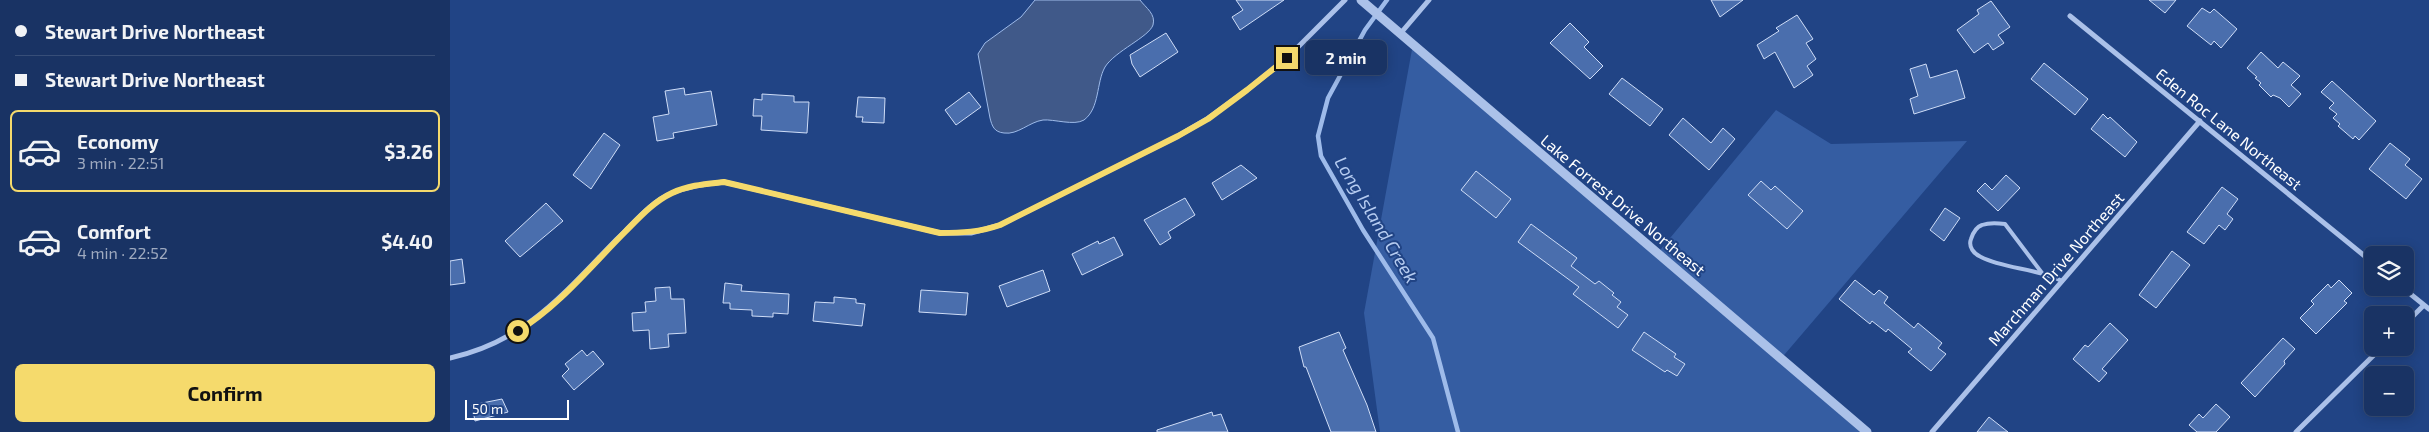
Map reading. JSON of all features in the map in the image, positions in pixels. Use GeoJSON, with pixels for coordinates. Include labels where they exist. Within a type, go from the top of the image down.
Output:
{"type":"FeatureCollection","features":[{"type":"Feature","properties":{"kind":"street"},"geometry":{"type":"LineString","coordinates":[[450,358],[487,347],[528,325],[548,309],[649,208],[670,194],[695,185],[724,182],[940,233],[971,233],[1000,225],[1178,136],[1208,119],[1287,58],[1345,0]]}},
{"type":"Feature","properties":{"kind":"street"},"geometry":{"type":"LineString","coordinates":[[1400,34],[1429,0]]}},
{"type":"Feature","properties":{"kind":"street","name":"Lake Forrest Drive Northeast"},"geometry":{"type":"LineString","coordinates":[[1362,1],[1867,432]]}},
{"type":"Feature","properties":{"kind":"street","name":"Eden Roc Lane Northeast"},"geometry":{"type":"LineString","coordinates":[[2070,16],[2364,255]]}},
{"type":"Feature","properties":{"kind":"street","name":"Marchman Drive Northeast"},"geometry":{"type":"LineString","coordinates":[[1932,432],[2200,121]]}},
{"type":"Feature","properties":{"kind":"street"},"geometry":{"type":"LineString","coordinates":[[2413,296],[2427,307],[2414,317]]}},
{"type":"Feature","properties":{"kind":"street"},"geometry":{"type":"LineString","coordinates":[[2296,432],[2373,356]]}},
{"type":"Feature","properties":{"kind":"lane"},"geometry":{"type":"LineString","coordinates":[[2042,273],[2005,224],[1984,224],[1977,227],[1972,235],[1969,242],[1970,247],[1983,258],[2042,273],[2062,281]]}},
{"type":"Feature","properties":{"kind":"shaded area"},"geometry":{"type":"Polygon","coordinates":[[[1035,0],[1140,0],[1152,14],[1154,21],[1150,30],[1116,55],[1105,67],[1093,109],[1084,120],[1070,122],[1043,120],[1014,132],[1001,132],[994,128],[991,121],[978,54],[985,43],[1021,17],[1035,0]]]}},
{"type":"Feature","properties":{"kind":"shaded area"},"geometry":{"type":"Polygon","coordinates":[[[1413,44],[1656,255],[1776,110],[1831,144],[1967,141],[1779,361],[1860,432],[1380,432],[1364,313],[1413,44]]]}},
{"type":"Feature","properties":{"kind":"building"},"geometry":{"type":"Polygon","coordinates":[[[1236,0],[1284,0],[1240,30],[1232,17],[1243,10],[1236,0]]]}},
{"type":"Feature","properties":{"kind":"building"},"geometry":{"type":"Polygon","coordinates":[[[1711,0],[1743,0],[1720,17],[1711,0]]]}},
{"type":"Feature","properties":{"kind":"building"},"geometry":{"type":"Polygon","coordinates":[[[2149,0],[2176,0],[2165,13],[2149,0]]]}},
{"type":"Feature","properties":{"kind":"building"},"geometry":{"type":"Polygon","coordinates":[[[1991,1],[2010,27],[1998,35],[2004,43],[1993,50],[1988,43],[1974,53],[1957,30],[1979,14],[1977,10],[1991,1]]]}},
{"type":"Feature","properties":{"kind":"building"},"geometry":{"type":"Polygon","coordinates":[[[2202,8],[2210,13],[2214,9],[2237,29],[2221,48],[2214,41],[2211,45],[2187,26],[2202,8]]]}},
{"type":"Feature","properties":{"kind":"building"},"geometry":{"type":"Polygon","coordinates":[[[1797,15],[1813,39],[1806,43],[1816,59],[1807,66],[1813,75],[1794,88],[1775,52],[1764,59],[1757,45],[1779,31],[1776,28],[1797,15]]]}},
{"type":"Feature","properties":{"kind":"building"},"geometry":{"type":"Polygon","coordinates":[[[1570,23],[1589,42],[1584,47],[1603,66],[1590,79],[1550,43],[1570,23]]]}},
{"type":"Feature","properties":{"kind":"building"},"geometry":{"type":"Polygon","coordinates":[[[1166,33],[1178,52],[1140,77],[1132,64],[1130,55],[1166,33]]]}},
{"type":"Feature","properties":{"kind":"building"},"geometry":{"type":"Polygon","coordinates":[[[2261,52],[2278,68],[2283,62],[2300,76],[2291,85],[2301,94],[2289,107],[2280,98],[2273,95],[2271,97],[2259,85],[2261,83],[2255,78],[2257,77],[2247,68],[2261,52]]]}},
{"type":"Feature","properties":{"kind":"building"},"geometry":{"type":"Polygon","coordinates":[[[2044,63],[2088,99],[2075,115],[2031,79],[2044,63]]]}},
{"type":"Feature","properties":{"kind":"building"},"geometry":{"type":"Polygon","coordinates":[[[1926,64],[1930,78],[1957,70],[1965,98],[1914,114],[1910,99],[1918,96],[1910,69],[1926,64]]]}},
{"type":"Feature","properties":{"kind":"building"},"geometry":{"type":"Polygon","coordinates":[[[1622,78],[1663,109],[1650,126],[1609,94],[1622,78]]]}},
{"type":"Feature","properties":{"kind":"building"},"geometry":{"type":"Polygon","coordinates":[[[2332,81],[2376,121],[2359,140],[2355,136],[2353,139],[2338,126],[2340,124],[2333,118],[2337,114],[2329,108],[2334,103],[2321,92],[2332,81]]]}},
{"type":"Feature","properties":{"kind":"building"},"geometry":{"type":"Polygon","coordinates":[[[684,88],[685,95],[711,91],[717,125],[673,133],[674,138],[657,141],[653,117],[669,114],[665,91],[684,88]]]}},
{"type":"Feature","properties":{"kind":"building"},"geometry":{"type":"Polygon","coordinates":[[[969,92],[981,107],[956,125],[945,110],[969,92]]]}},
{"type":"Feature","properties":{"kind":"building"},"geometry":{"type":"Polygon","coordinates":[[[762,94],[794,96],[794,102],[809,102],[807,133],[761,130],[762,116],[753,116],[754,99],[762,100],[762,94]]]}},
{"type":"Feature","properties":{"kind":"building"},"geometry":{"type":"Polygon","coordinates":[[[858,97],[885,98],[884,123],[862,122],[863,117],[856,117],[858,97]]]}},
{"type":"Feature","properties":{"kind":"building"},"geometry":{"type":"Polygon","coordinates":[[[2103,114],[2108,119],[2110,117],[2137,142],[2125,157],[2091,129],[2103,114]]]}},
{"type":"Feature","properties":{"kind":"building"},"geometry":{"type":"Polygon","coordinates":[[[1683,118],[1711,143],[1723,128],[1735,139],[1709,170],[1669,135],[1683,118]]]}},
{"type":"Feature","properties":{"kind":"building"},"geometry":{"type":"Polygon","coordinates":[[[604,133],[620,145],[591,189],[573,175],[604,133]]]}},
{"type":"Feature","properties":{"kind":"building"},"geometry":{"type":"Polygon","coordinates":[[[2390,143],[2410,159],[2405,165],[2422,179],[2406,199],[2369,169],[2390,143]]]}},
{"type":"Feature","properties":{"kind":"building"},"geometry":{"type":"Polygon","coordinates":[[[1241,165],[1257,178],[1222,200],[1212,183],[1241,165]]]}},
{"type":"Feature","properties":{"kind":"building"},"geometry":{"type":"Polygon","coordinates":[[[1476,171],[1511,199],[1496,218],[1461,190],[1476,171]]]}},
{"type":"Feature","properties":{"kind":"building"},"geometry":{"type":"Polygon","coordinates":[[[2006,175],[2020,188],[1998,211],[1977,191],[1985,183],[1992,190],[2006,175]]]}},
{"type":"Feature","properties":{"kind":"building"},"geometry":{"type":"Polygon","coordinates":[[[1761,181],[1771,190],[1775,186],[1803,211],[1787,229],[1748,195],[1761,181]]]}},
{"type":"Feature","properties":{"kind":"building"},"geometry":{"type":"Polygon","coordinates":[[[2222,187],[2238,199],[2227,214],[2233,219],[2225,230],[2219,225],[2204,244],[2187,232],[2222,187]]]}},
{"type":"Feature","properties":{"kind":"building"},"geometry":{"type":"Polygon","coordinates":[[[1185,198],[1195,215],[1168,232],[1171,238],[1160,245],[1144,220],[1185,198]]]}},
{"type":"Feature","properties":{"kind":"building"},"geometry":{"type":"Polygon","coordinates":[[[546,203],[563,221],[520,257],[505,241],[546,203]]]}},
{"type":"Feature","properties":{"kind":"building"},"geometry":{"type":"Polygon","coordinates":[[[1945,208],[1960,218],[1944,241],[1930,230],[1945,208]]]}},
{"type":"Feature","properties":{"kind":"building"},"geometry":{"type":"Polygon","coordinates":[[[1531,224],[1577,258],[1571,266],[1595,284],[1599,281],[1614,293],[1612,295],[1621,302],[1617,307],[1628,315],[1618,328],[1573,294],[1579,287],[1518,242],[1531,224]]]}},
{"type":"Feature","properties":{"kind":"building"},"geometry":{"type":"Polygon","coordinates":[[[1114,237],[1123,255],[1082,275],[1072,254],[1098,241],[1099,244],[1114,237]]]}},
{"type":"Feature","properties":{"kind":"building"},"geometry":{"type":"Polygon","coordinates":[[[2172,251],[2190,265],[2156,308],[2139,295],[2172,251]]]}},
{"type":"Feature","properties":{"kind":"building"},"geometry":{"type":"Polygon","coordinates":[[[462,259],[465,283],[450,285],[450,261],[462,259]]]}},
{"type":"Feature","properties":{"kind":"building"},"geometry":{"type":"Polygon","coordinates":[[[1043,270],[1050,291],[1007,307],[999,286],[1043,270]]]}},
{"type":"Feature","properties":{"kind":"building"},"geometry":{"type":"Polygon","coordinates":[[[1855,280],[1874,295],[1879,290],[1888,297],[1884,303],[1914,328],[1918,323],[1942,343],[1938,348],[1946,354],[1931,371],[1908,352],[1912,349],[1888,329],[1886,332],[1872,321],[1870,324],[1839,299],[1855,280]]]}},
{"type":"Feature","properties":{"kind":"building"},"geometry":{"type":"Polygon","coordinates":[[[2339,280],[2352,293],[2344,301],[2347,303],[2316,334],[2300,318],[2314,304],[2311,301],[2328,284],[2331,288],[2339,280]]]}},
{"type":"Feature","properties":{"kind":"building"},"geometry":{"type":"Polygon","coordinates":[[[725,283],[742,285],[741,291],[789,294],[788,314],[773,313],[773,317],[752,316],[752,310],[730,309],[730,303],[723,303],[725,283]]]}},
{"type":"Feature","properties":{"kind":"building"},"geometry":{"type":"Polygon","coordinates":[[[670,287],[671,299],[684,299],[686,333],[668,334],[669,347],[650,349],[649,330],[633,331],[632,313],[646,312],[645,302],[656,301],[655,288],[670,287]]]}},
{"type":"Feature","properties":{"kind":"building"},"geometry":{"type":"Polygon","coordinates":[[[921,290],[968,293],[966,315],[919,312],[921,290]]]}},
{"type":"Feature","properties":{"kind":"building"},"geometry":{"type":"Polygon","coordinates":[[[834,297],[856,299],[856,303],[865,304],[862,326],[813,321],[815,302],[834,303],[834,297]]]}},
{"type":"Feature","properties":{"kind":"building"},"geometry":{"type":"Polygon","coordinates":[[[2110,323],[2128,340],[2102,369],[2107,373],[2099,382],[2073,359],[2085,345],[2088,347],[2110,323]]]}},
{"type":"Feature","properties":{"kind":"building"},"geometry":{"type":"Polygon","coordinates":[[[1339,332],[1346,348],[1343,350],[1367,405],[1376,432],[1331,432],[1306,367],[1304,367],[1299,347],[1339,332]]]}},
{"type":"Feature","properties":{"kind":"building"},"geometry":{"type":"Polygon","coordinates":[[[1644,332],[1676,354],[1674,357],[1685,364],[1677,376],[1667,370],[1665,372],[1632,350],[1644,332]]]}},
{"type":"Feature","properties":{"kind":"building"},"geometry":{"type":"Polygon","coordinates":[[[2283,338],[2295,349],[2284,361],[2285,364],[2255,397],[2241,383],[2283,338]]]}},
{"type":"Feature","properties":{"kind":"building"},"geometry":{"type":"Polygon","coordinates":[[[582,350],[587,356],[593,351],[604,364],[574,390],[562,376],[569,369],[565,364],[582,350]]]}},
{"type":"Feature","properties":{"kind":"building"},"geometry":{"type":"Polygon","coordinates":[[[502,399],[508,412],[475,421],[472,405],[502,399]]]}},
{"type":"Feature","properties":{"kind":"building"},"geometry":{"type":"Polygon","coordinates":[[[2216,404],[2230,417],[2216,432],[2197,432],[2189,425],[2199,414],[2203,418],[2216,404]]]}},
{"type":"Feature","properties":{"kind":"building"},"geometry":{"type":"Polygon","coordinates":[[[1212,412],[1213,416],[1221,414],[1228,432],[1157,432],[1157,430],[1212,412]]]}},
{"type":"Feature","properties":{"kind":"building"},"geometry":{"type":"Polygon","coordinates":[[[1989,417],[2008,432],[1977,432],[1989,417]]]}},
{"type":"Feature","properties":{"kind":"waterway","name":"Long Island Creek"},"geometry":{"type":"LineString","coordinates":[[1387,0],[1365,30],[1328,98],[1318,136],[1321,156],[1363,230],[1433,338],[1458,432]]}},
{"type":"Feature","properties":{"kind":"route"},"geometry":{"type":"LineString","coordinates":[[518,331],[548,309],[649,208],[670,194],[683,189],[695,185],[724,182],[940,233],[971,233],[985,230],[1000,225],[1178,136],[1208,119],[1287,58]]}}]}
